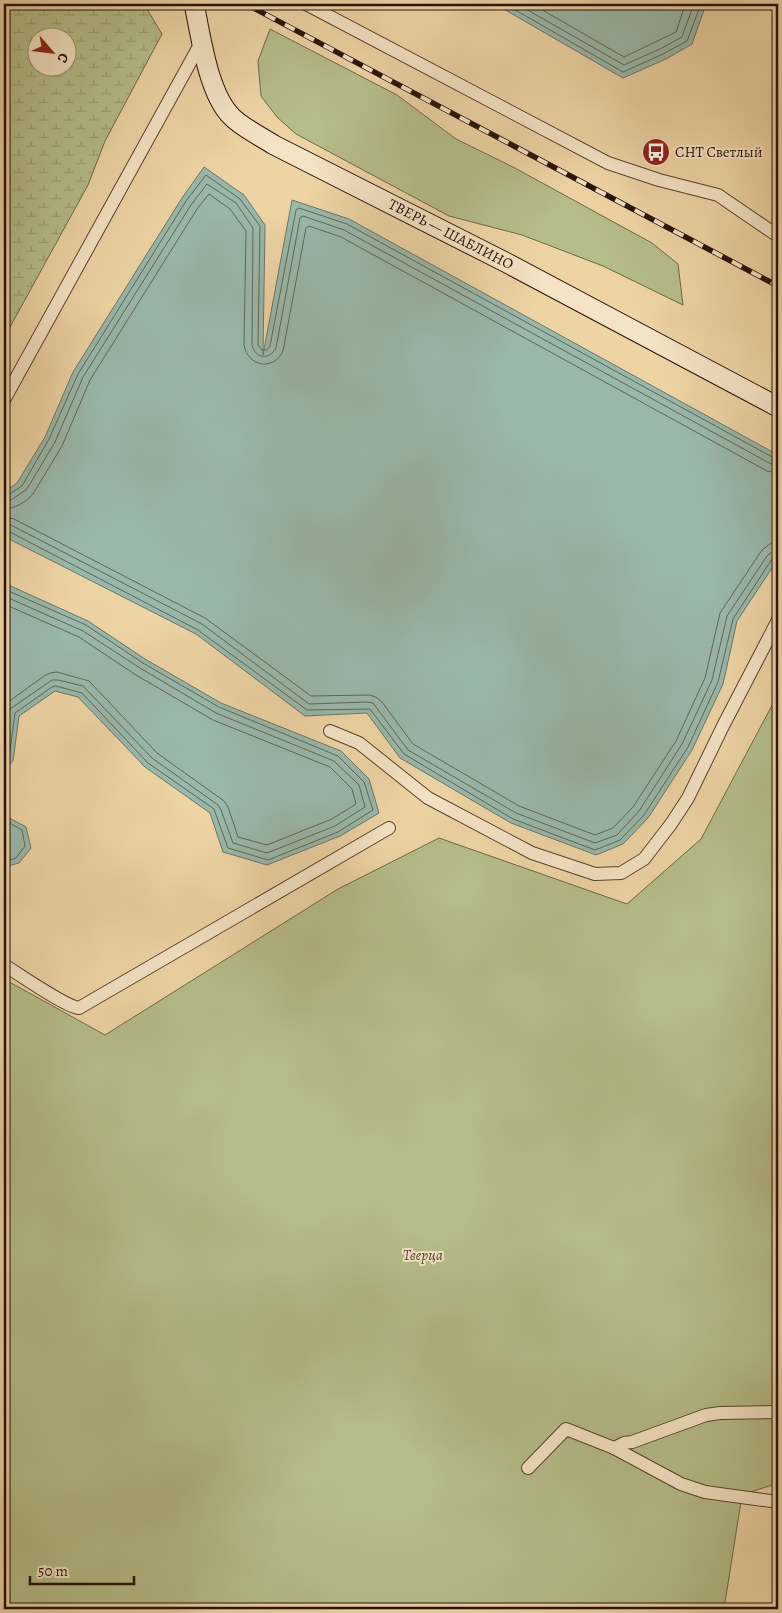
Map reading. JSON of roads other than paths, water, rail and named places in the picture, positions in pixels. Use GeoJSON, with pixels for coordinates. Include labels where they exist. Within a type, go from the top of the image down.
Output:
{"type":"FeatureCollection","features":[{"type":"Feature","properties":{"kind":"street","name":"ТВЕРЬ — ШАБЛИНО"},"geometry":{"type":"LineString","coordinates":[[194,4],[218,98],[228,114],[242,125],[274,145],[508,263],[778,407]]}},
{"type":"Feature","properties":{"kind":"street"},"geometry":{"type":"LineString","coordinates":[[306,4],[608,163],[659,180],[718,195],[778,236]]}},
{"type":"Feature","properties":{"kind":"street"},"geometry":{"type":"LineString","coordinates":[[4,400],[202,41]]}},
{"type":"Feature","properties":{"kind":"street"},"geometry":{"type":"LineString","coordinates":[[330,731],[359,743],[428,798],[532,853],[594,874],[621,873],[644,859],[688,798],[778,620]]}},
{"type":"Feature","properties":{"kind":"street"},"geometry":{"type":"LineString","coordinates":[[4,965],[57,998],[75,1008],[79,1008],[388,828]]}},
{"type":"Feature","properties":{"kind":"street"},"geometry":{"type":"LineString","coordinates":[[614,1448],[706,1415],[778,1412]]}},
{"type":"Feature","properties":{"kind":"street"},"geometry":{"type":"LineString","coordinates":[[528,1468],[566,1428],[614,1448],[681,1484],[705,1492],[778,1502]]}},
{"type":"Feature","properties":{"kind":"water"},"geometry":{"type":"Polygon","coordinates":[[[495,4],[701,4],[705,7],[692,44],[666,59],[623,78],[495,4]]]}},
{"type":"Feature","properties":{"kind":"water"},"geometry":{"type":"Polygon","coordinates":[[[204,167],[244,195],[265,225],[263,355],[292,200],[349,219],[778,455],[778,559],[737,621],[723,684],[692,750],[648,818],[623,844],[596,855],[511,823],[400,758],[367,713],[305,716],[196,634],[11,540],[4,534],[4,492],[17,483],[45,437],[73,372],[182,198],[204,167]]]}},
{"type":"Feature","properties":{"kind":"water"},"geometry":{"type":"Polygon","coordinates":[[[4,583],[88,621],[145,659],[221,703],[341,751],[369,779],[379,813],[340,836],[267,865],[223,852],[210,813],[145,767],[78,697],[55,691],[19,716],[13,761],[4,770],[4,583]]]}},
{"type":"Feature","properties":{"kind":"water"},"geometry":{"type":"Polygon","coordinates":[[[4,815],[26,827],[31,848],[19,863],[4,867],[4,815]]]}},
{"type":"Feature","properties":{"kind":"railway"},"geometry":{"type":"LineString","coordinates":[[246,4],[778,286]]}},
{"type":"Feature","properties":{"kind":"place","name":"СНТ Светлый"},"geometry":{"type":"Point","coordinates":[656,152]}},
{"type":"Feature","properties":{"kind":"park label","name":"Тверца"},"geometry":{"type":"Point","coordinates":[423,1255]}}]}
